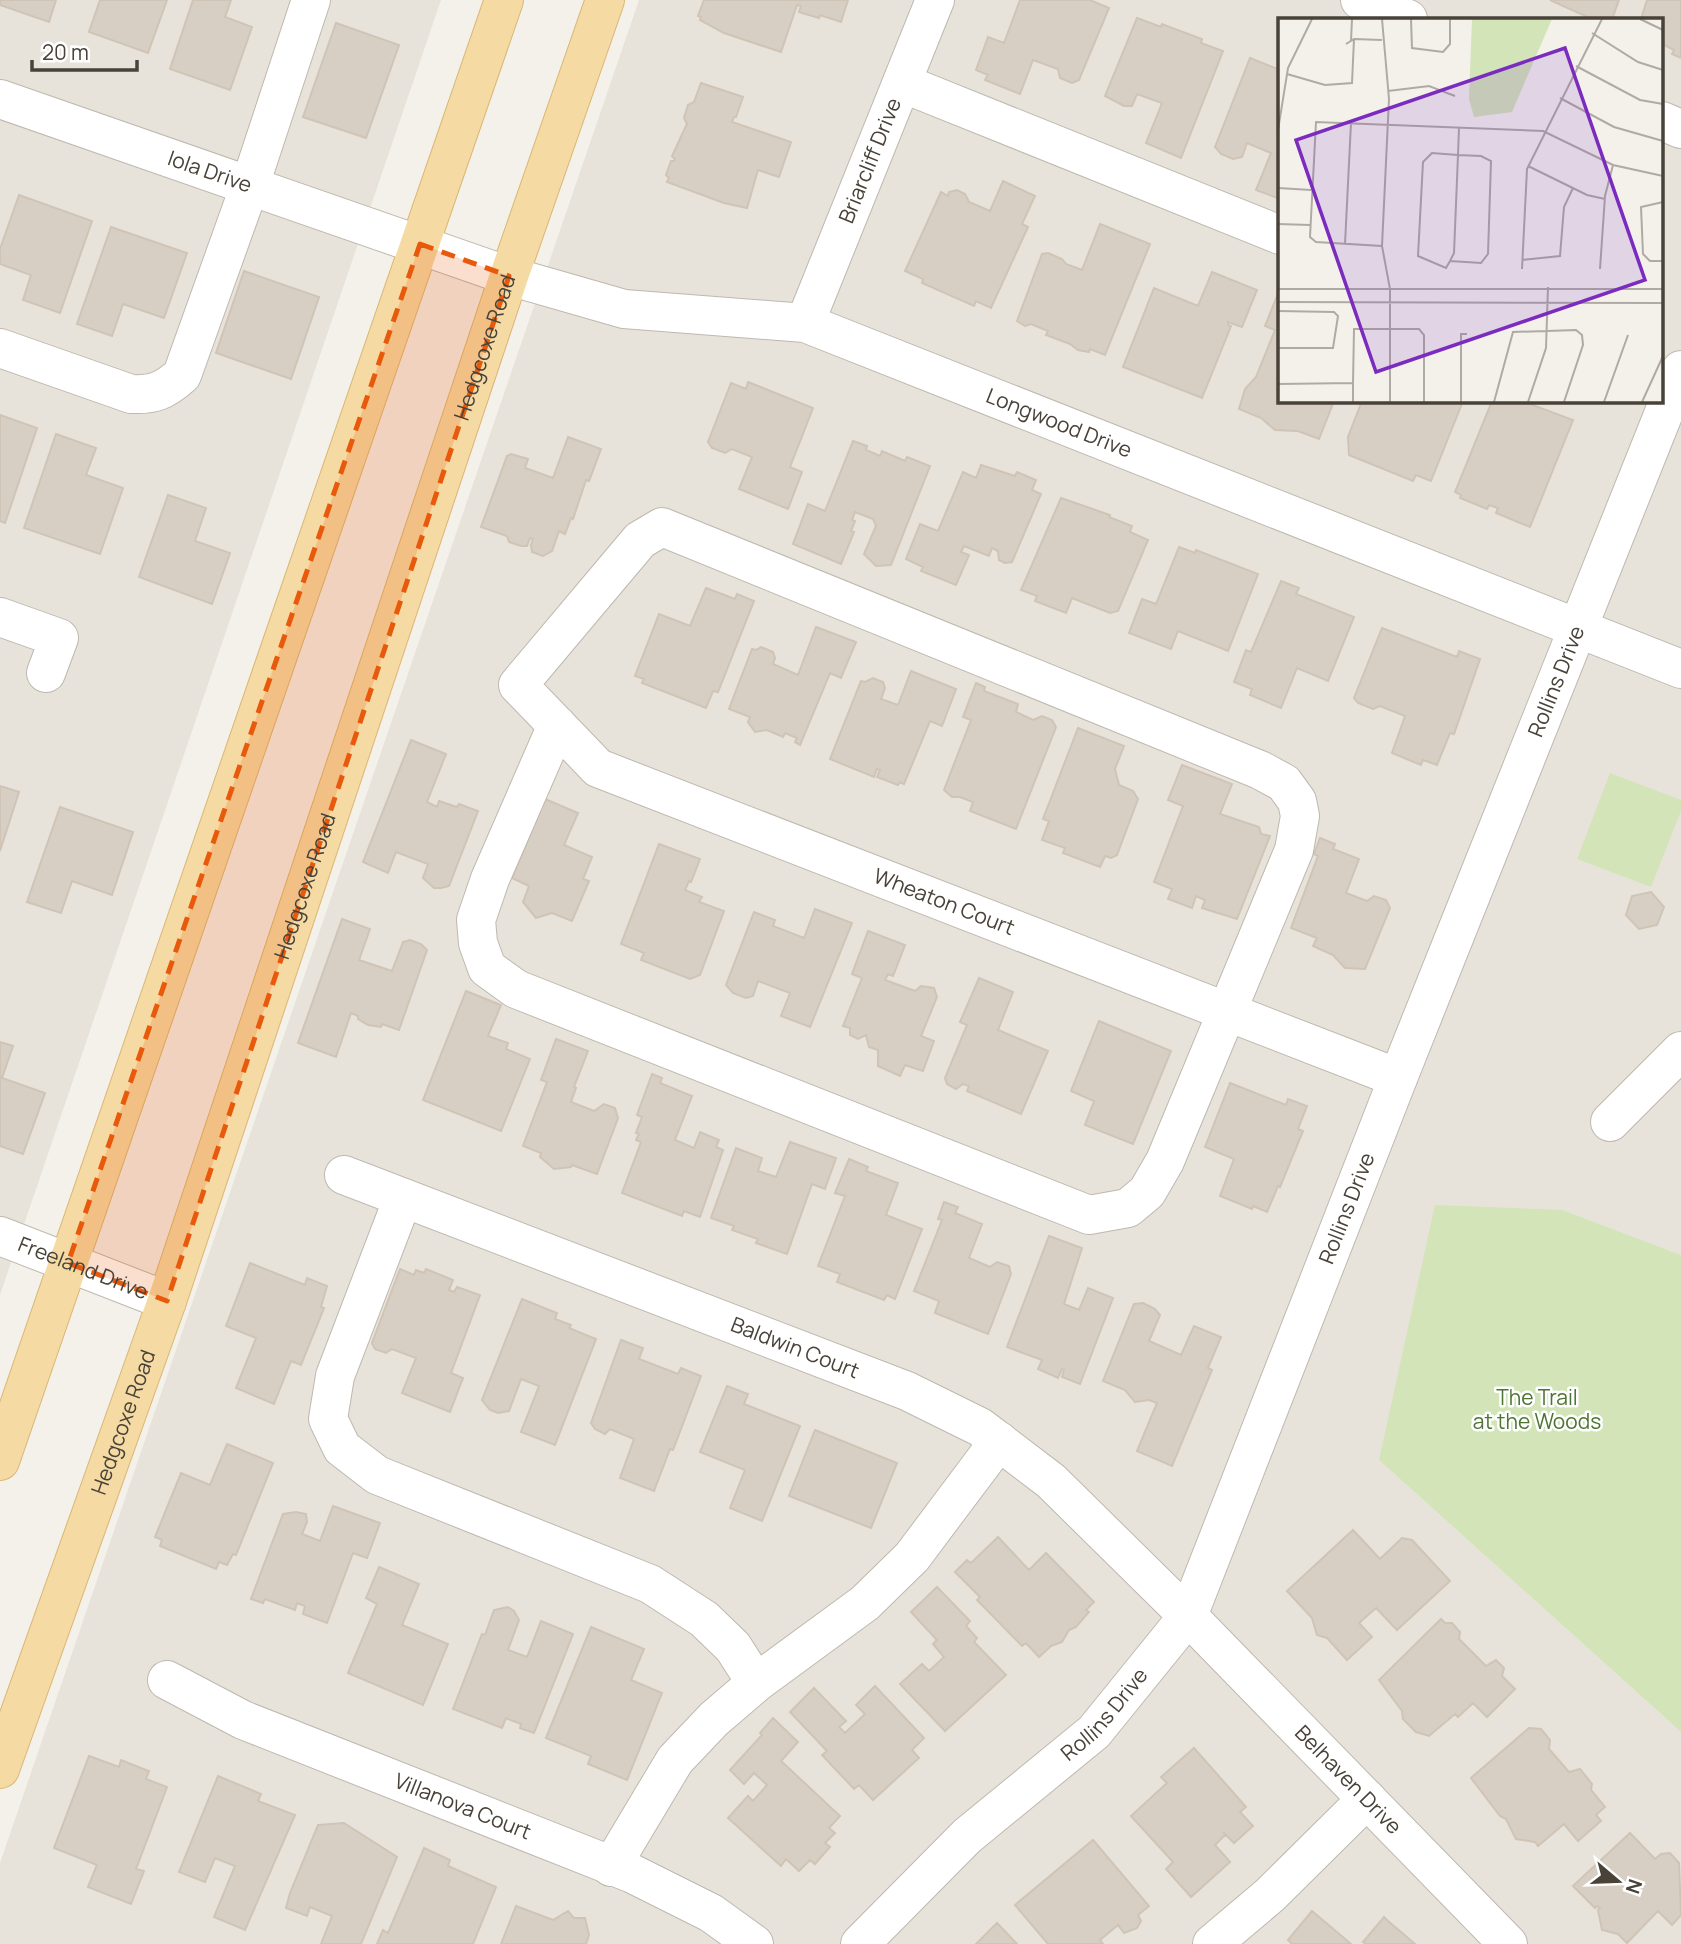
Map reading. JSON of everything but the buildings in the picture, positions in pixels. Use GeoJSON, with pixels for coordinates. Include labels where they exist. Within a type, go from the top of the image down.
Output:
{"type":"FeatureCollection","features":[{"type":"Feature","properties":{"kind":"main road"},"geometry":{"type":"LineString","coordinates":[[0,1461],[504,0]]}},
{"type":"Feature","properties":{"kind":"main road","name":"Hedgcoxe Road"},"geometry":{"type":"LineString","coordinates":[[0,1769],[167,1301],[509,276],[605,0]]}},
{"type":"Feature","properties":{"kind":"street"},"geometry":{"type":"LineString","coordinates":[[0,348],[131,394],[151,395],[172,384],[182,375],[250,185],[311,0]]}},
{"type":"Feature","properties":{"kind":"street","name":"Briarcliff Drive"},"geometry":{"type":"LineString","coordinates":[[805,323],[935,0]]}},
{"type":"Feature","properties":{"kind":"street"},"geometry":{"type":"LineString","coordinates":[[1360,0],[1405,18]]}},
{"type":"Feature","properties":{"kind":"street"},"geometry":{"type":"LineString","coordinates":[[902,83],[1278,234]]}},
{"type":"Feature","properties":{"kind":"street","name":"Iola Drive"},"geometry":{"type":"LineString","coordinates":[[0,99],[420,244]]}},
{"type":"Feature","properties":{"kind":"street"},"geometry":{"type":"LineString","coordinates":[[1664,122],[1681,129]]}},
{"type":"Feature","properties":{"kind":"street","name":"Longwood Drive"},"geometry":{"type":"LineString","coordinates":[[420,244],[509,276],[624,309],[805,323],[1681,669]]}},
{"type":"Feature","properties":{"kind":"street","name":"Rollins Drive"},"geometry":{"type":"LineString","coordinates":[[860,1944],[967,1836],[1094,1732],[1188,1616],[1672,383]]}},
{"type":"Feature","properties":{"kind":"street","name":"Wheaton Court"},"geometry":{"type":"LineString","coordinates":[[1226,1012],[1294,850],[1300,816],[1297,801],[1284,783],[1260,769],[662,527],[640,540],[518,685],[598,768],[1226,1012],[1398,1078]]}},
{"type":"Feature","properties":{"kind":"street"},"geometry":{"type":"LineString","coordinates":[[0,617],[59,638],[46,673]]}},
{"type":"Feature","properties":{"kind":"street"},"geometry":{"type":"LineString","coordinates":[[557,725],[490,879],[476,920],[478,943],[487,968],[516,989],[1089,1215],[1128,1208],[1147,1192],[1165,1161],[1226,1012]]}},
{"type":"Feature","properties":{"kind":"street"},"geometry":{"type":"LineString","coordinates":[[1611,1122],[1681,1051]]}},
{"type":"Feature","properties":{"kind":"street","name":"Baldwin Court"},"geometry":{"type":"LineString","coordinates":[[344,1175],[907,1391],[980,1427],[1051,1481],[1188,1616]]}},
{"type":"Feature","properties":{"kind":"street"},"geometry":{"type":"LineString","coordinates":[[403,1198],[335,1376],[328,1419],[342,1448],[377,1475],[650,1584],[704,1619],[733,1647],[755,1683]]}},
{"type":"Feature","properties":{"kind":"street","name":"Freeland Drive"},"geometry":{"type":"LineString","coordinates":[[0,1236],[167,1301]]}},
{"type":"Feature","properties":{"kind":"street"},"geometry":{"type":"LineString","coordinates":[[611,1867],[675,1760],[714,1719],[755,1683],[865,1602],[912,1557],[999,1441]]}},
{"type":"Feature","properties":{"kind":"street","name":"Belhaven Drive"},"geometry":{"type":"LineString","coordinates":[[1188,1616],[1508,1944]]}},
{"type":"Feature","properties":{"kind":"street","name":"Villanova Court"},"geometry":{"type":"LineString","coordinates":[[167,1680],[243,1720],[633,1874],[711,1913],[754,1944]]}},
{"type":"Feature","properties":{"kind":"street"},"geometry":{"type":"LineString","coordinates":[[1212,1944],[1270,1895],[1367,1799]]}},
{"type":"Feature","properties":{"kind":"highlighted area"},"geometry":{"type":"Polygon","coordinates":[[[420,244],[509,276],[167,1301],[68,1263],[420,244]]]}},
{"type":"Feature","properties":{"kind":"shaded area"},"geometry":{"type":"Polygon","coordinates":[[[0,0],[441,0],[0,1295],[0,0]]]}},
{"type":"Feature","properties":{"kind":"shaded area"},"geometry":{"type":"Polygon","coordinates":[[[639,0],[1681,0],[1681,1255],[1563,1210],[1379,1460],[1681,1732],[1681,1944],[0,1944],[0,1863],[639,0]]]}},
{"type":"Feature","properties":{"kind":"green space"},"geometry":{"type":"Polygon","coordinates":[[[1610,773],[1681,800],[1681,811],[1651,887],[1577,859],[1610,773]]]}},
{"type":"Feature","properties":{"kind":"green space","name":"The Trail at the Woods"},"geometry":{"type":"Polygon","coordinates":[[[1435,1205],[1563,1210],[1681,1255],[1681,1732],[1379,1460],[1435,1205]]]}}]}
